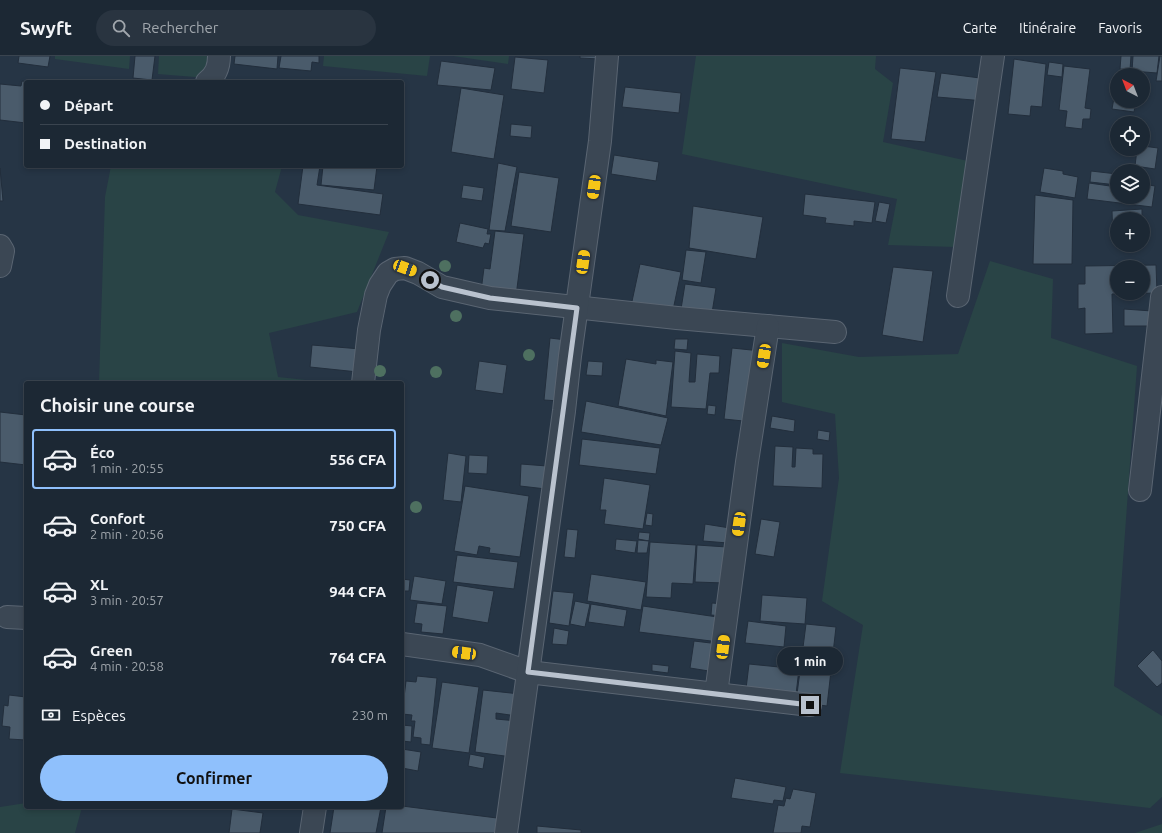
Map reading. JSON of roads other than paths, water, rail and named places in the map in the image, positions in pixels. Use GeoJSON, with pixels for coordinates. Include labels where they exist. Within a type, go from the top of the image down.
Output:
{"type":"FeatureCollection","features":[{"type":"Feature","properties":{"kind":"street"},"geometry":{"type":"LineString","coordinates":[[209,80],[214,77],[219,62],[219,56]]}},
{"type":"Feature","properties":{"kind":"street"},"geometry":{"type":"LineString","coordinates":[[506,833],[600,142],[607,56]]}},
{"type":"Feature","properties":{"kind":"street"},"geometry":{"type":"LineString","coordinates":[[958,296],[993,56]]}},
{"type":"Feature","properties":{"kind":"street"},"geometry":{"type":"LineString","coordinates":[[0,246],[3,251],[0,266]]}},
{"type":"Feature","properties":{"kind":"street"},"geometry":{"type":"LineString","coordinates":[[363,381],[369,330],[376,295],[380,285],[388,273],[395,269],[405,268],[418,273],[442,287],[490,298],[677,318],[835,332]]}},
{"type":"Feature","properties":{"kind":"street"},"geometry":{"type":"LineString","coordinates":[[1140,490],[1162,298]]}},
{"type":"Feature","properties":{"kind":"street"},"geometry":{"type":"LineString","coordinates":[[716,694],[768,326]]}},
{"type":"Feature","properties":{"kind":"street"},"geometry":{"type":"LineString","coordinates":[[404,644],[480,655],[528,672],[810,705]]}},
{"type":"Feature","properties":{"kind":"street"},"geometry":{"type":"LineString","coordinates":[[311,833],[314,809]]}}]}
